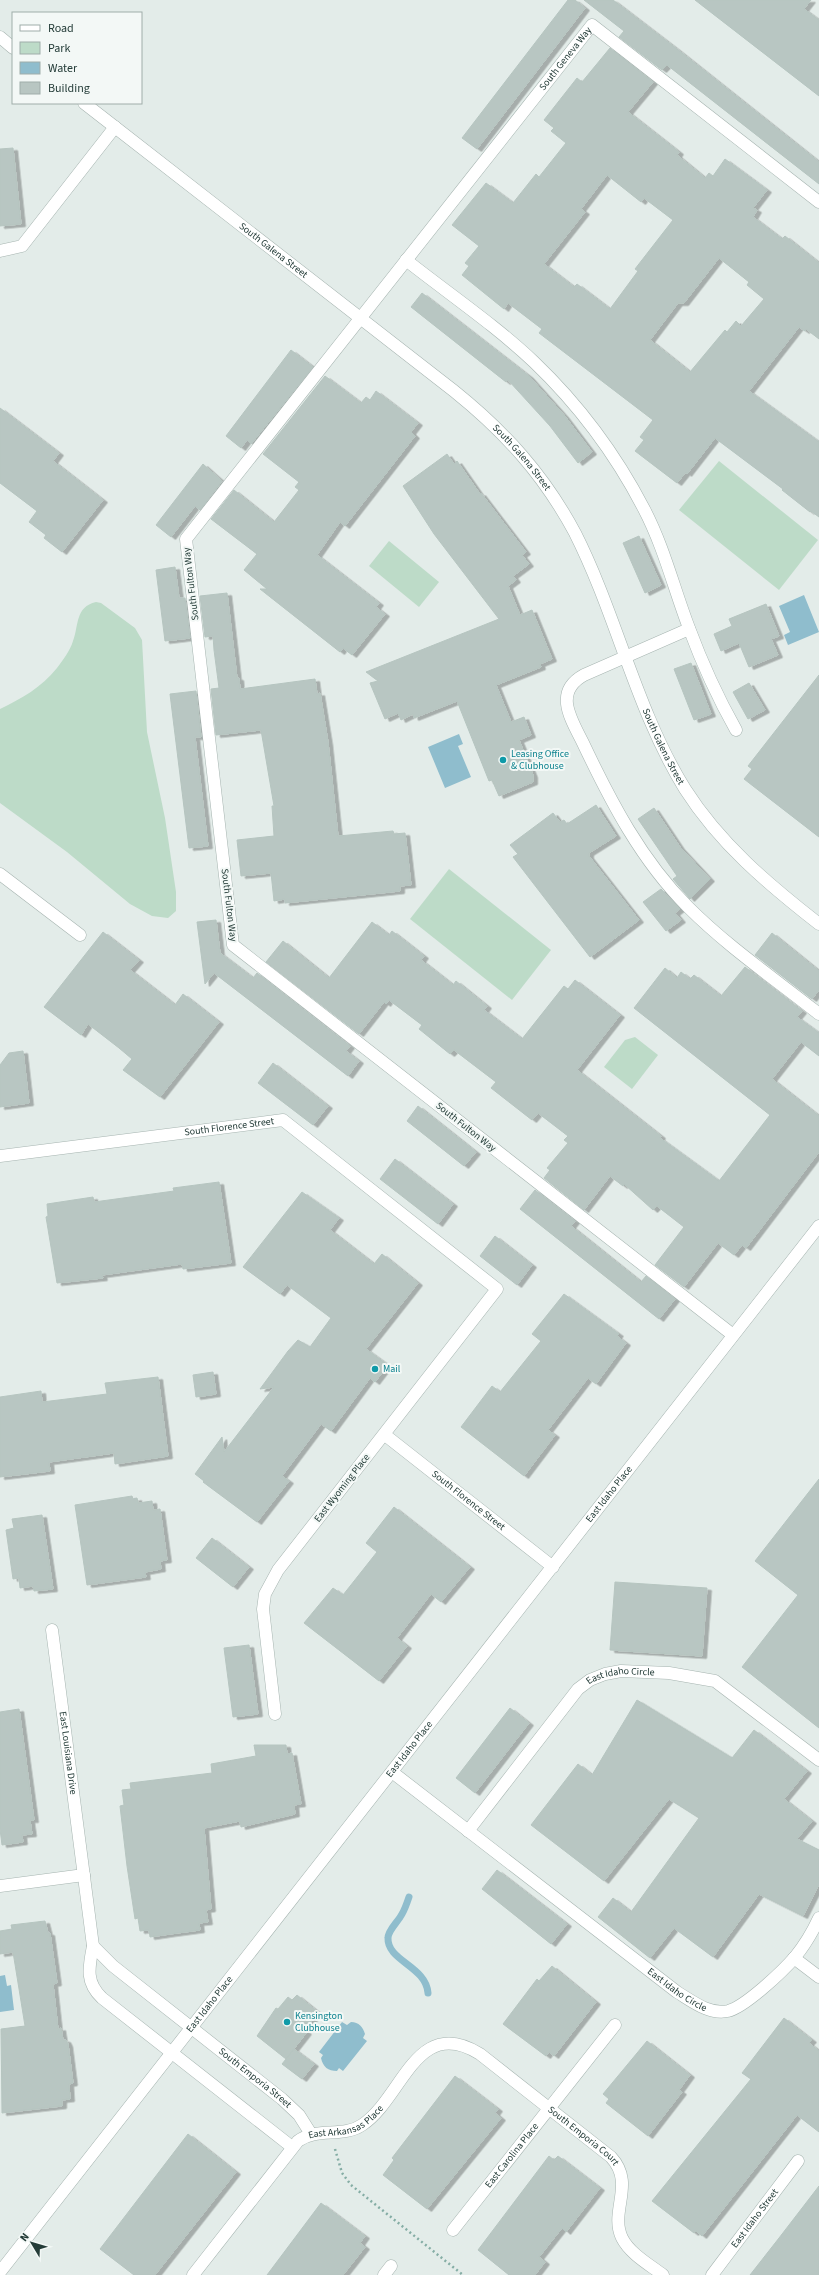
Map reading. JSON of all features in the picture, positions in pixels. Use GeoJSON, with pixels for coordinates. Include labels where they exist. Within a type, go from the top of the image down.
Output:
{"type":"FeatureCollection","features":[{"type":"Feature","properties":{"kind":"street","name":"South Geneva Way"},"geometry":{"type":"LineString","coordinates":[[360,318],[592,24],[819,202]]}},
{"type":"Feature","properties":{"kind":"street"},"geometry":{"type":"LineString","coordinates":[[0,38],[12,47]]}},
{"type":"Feature","properties":{"kind":"street","name":"South Galena Street"},"geometry":{"type":"LineString","coordinates":[[85,104],[476,409],[500,430],[529,462],[554,498],[575,535],[668,757],[697,807],[724,840],[744,861],[819,924]]}},
{"type":"Feature","properties":{"kind":"street"},"geometry":{"type":"LineString","coordinates":[[0,251],[22,246],[115,127]]}},
{"type":"Feature","properties":{"kind":"street"},"geometry":{"type":"LineString","coordinates":[[406,260],[525,354],[569,398],[593,428],[618,464],[644,509],[656,534],[689,629],[715,689],[736,730]]}},
{"type":"Feature","properties":{"kind":"street","name":"South Fulton Way"},"geometry":{"type":"LineString","coordinates":[[360,318],[186,539],[233,945],[733,1335]]}},
{"type":"Feature","properties":{"kind":"street"},"geometry":{"type":"LineString","coordinates":[[689,629],[579,678],[569,686],[567,692],[568,708],[611,802],[650,862],[687,906],[730,943],[819,1014]]}},
{"type":"Feature","properties":{"kind":"street"},"geometry":{"type":"LineString","coordinates":[[0,874],[80,935]]}},
{"type":"Feature","properties":{"kind":"street","name":"South Florence Street"},"geometry":{"type":"LineString","coordinates":[[0,1156],[283,1120],[497,1289]]}},
{"type":"Feature","properties":{"kind":"street","name":"East Idaho Place"},"geometry":{"type":"LineString","coordinates":[[0,2272],[819,1226]]}},
{"type":"Feature","properties":{"kind":"street","name":"East Wyoming Place"},"geometry":{"type":"LineString","coordinates":[[275,1714],[264,1618],[265,1594],[278,1570],[385,1435],[497,1289]]}},
{"type":"Feature","properties":{"kind":"street","name":"South Florence Street"},"geometry":{"type":"LineString","coordinates":[[385,1435],[553,1567]]}},
{"type":"Feature","properties":{"kind":"street","name":"East Louisiana Drive"},"geometry":{"type":"LineString","coordinates":[[52,1630],[93,1946],[88,1972],[92,1987],[102,1998],[172,2053]]}},
{"type":"Feature","properties":{"kind":"street","name":"East Idaho Circle"},"geometry":{"type":"LineString","coordinates":[[468,1831],[578,1689],[590,1680],[610,1673],[621,1671],[669,1673],[715,1681],[819,1760]]}},
{"type":"Feature","properties":{"kind":"street","name":"East Idaho Circle"},"geometry":{"type":"LineString","coordinates":[[392,1772],[677,1992],[700,2006],[712,2010],[727,2011],[736,2008],[748,2000],[794,1958],[819,1918]]}},
{"type":"Feature","properties":{"kind":"street"},"geometry":{"type":"LineString","coordinates":[[0,1886],[84,1875]]}},
{"type":"Feature","properties":{"kind":"street"},"geometry":{"type":"LineString","coordinates":[[93,1946],[105,1960],[192,2028]]}},
{"type":"Feature","properties":{"kind":"street"},"geometry":{"type":"LineString","coordinates":[[794,1958],[819,1977]]}},
{"type":"Feature","properties":{"kind":"street","name":"East Carolina Place"},"geometry":{"type":"LineString","coordinates":[[453,2230],[615,2025]]}},
{"type":"Feature","properties":{"kind":"street","name":"South Emporia Street"},"geometry":{"type":"LineString","coordinates":[[192,2028],[291,2107],[311,2134]]}},
{"type":"Feature","properties":{"kind":"street","name":"South Emporia Court"},"geometry":{"type":"LineString","coordinates":[[439,2045],[456,2044],[475,2051],[604,2151],[619,2168],[623,2180],[619,2215],[622,2239],[630,2249],[663,2275]]}},
{"type":"Feature","properties":{"kind":"street","name":"East Arkansas Place"},"geometry":{"type":"LineString","coordinates":[[193,2275],[292,2147],[311,2134],[362,2125],[377,2111],[425,2050],[439,2045]]}},
{"type":"Feature","properties":{"kind":"street"},"geometry":{"type":"LineString","coordinates":[[172,2053],[292,2147]]}},
{"type":"Feature","properties":{"kind":"street","name":"East Idaho Street"},"geometry":{"type":"LineString","coordinates":[[712,2275],[798,2162]]}},
{"type":"Feature","properties":{"kind":"path"},"geometry":{"type":"LineString","coordinates":[[334,2131],[336,2158],[346,2180],[463,2275]]}},
{"type":"Feature","properties":{"kind":"green space"},"geometry":{"type":"Polygon","coordinates":[[[719,461],[818,540],[779,590],[679,510],[719,461]]]}},
{"type":"Feature","properties":{"kind":"green space"},"geometry":{"type":"Polygon","coordinates":[[[389,541],[439,582],[419,607],[369,566],[389,541]]]}},
{"type":"Feature","properties":{"kind":"green space"},"geometry":{"type":"Polygon","coordinates":[[[96,602],[101,603],[135,628],[142,640],[147,732],[165,818],[176,892],[176,911],[168,918],[152,916],[130,904],[67,852],[0,803],[0,709],[31,692],[51,675],[62,662],[70,648],[81,612],[89,604],[96,602]]]}},
{"type":"Feature","properties":{"kind":"green space"},"geometry":{"type":"Polygon","coordinates":[[[449,869],[551,950],[512,1000],[410,919],[449,869]]]}},
{"type":"Feature","properties":{"kind":"green space"},"geometry":{"type":"Polygon","coordinates":[[[635,1037],[658,1055],[632,1089],[604,1067],[625,1040],[635,1037]]]}},
{"type":"Feature","properties":{"kind":"water"},"geometry":{"type":"Polygon","coordinates":[[[804,595],[819,632],[788,645],[784,635],[790,632],[779,606],[804,595]]]}},
{"type":"Feature","properties":{"kind":"water"},"geometry":{"type":"Polygon","coordinates":[[[459,734],[463,744],[458,746],[471,777],[445,788],[428,747],[459,734]]]}},
{"type":"Feature","properties":{"kind":"water"},"geometry":{"type":"Polygon","coordinates":[[[5,1975],[7,1986],[11,1985],[14,2010],[0,2012],[0,1976],[5,1975]]]}},
{"type":"Feature","properties":{"kind":"water"},"geometry":{"type":"Polygon","coordinates":[[[342,2022],[347,2025],[354,2022],[362,2027],[365,2034],[363,2038],[367,2041],[343,2071],[339,2068],[337,2071],[334,2071],[323,2064],[321,2058],[323,2055],[319,2052],[342,2022]]]}},
{"type":"Feature","properties":{"kind":"building"},"geometry":{"type":"Polygon","coordinates":[[[568,0],[575,0],[585,8],[477,149],[462,138],[568,0]]]}},
{"type":"Feature","properties":{"kind":"building"},"geometry":{"type":"Polygon","coordinates":[[[584,0],[613,0],[677,49],[819,162],[819,184],[667,65],[662,70],[619,37],[624,31],[584,0]]]}},
{"type":"Feature","properties":{"kind":"building"},"geometry":{"type":"Polygon","coordinates":[[[695,0],[811,0],[804,9],[819,20],[819,96],[695,0]]]}},
{"type":"Feature","properties":{"kind":"building"},"geometry":{"type":"Polygon","coordinates":[[[610,48],[653,82],[628,112],[679,152],[677,155],[705,178],[709,173],[713,176],[725,159],[767,190],[753,208],[757,210],[753,217],[782,239],[785,236],[819,263],[819,339],[806,329],[805,331],[799,327],[749,391],[819,442],[819,517],[811,511],[810,512],[782,490],[783,489],[715,438],[687,474],[686,472],[677,483],[635,451],[644,440],[640,437],[653,420],[539,333],[542,329],[508,303],[504,309],[462,275],[469,266],[465,263],[479,246],[452,225],[486,183],[513,203],[536,174],[539,177],[566,143],[551,131],[554,128],[544,120],[577,78],[582,82],[610,48]],[[607,175],[581,209],[585,212],[544,264],[574,287],[577,284],[610,309],[638,271],[635,269],[673,220],[644,198],[641,202],[607,175]],[[719,258],[684,303],[678,303],[650,340],[690,372],[725,330],[727,332],[736,321],[741,326],[764,299],[747,285],[749,282],[719,258]]]}},
{"type":"Feature","properties":{"kind":"building"},"geometry":{"type":"Polygon","coordinates":[[[13,148],[21,224],[0,226],[0,149],[13,148]]]}},
{"type":"Feature","properties":{"kind":"building"},"geometry":{"type":"Polygon","coordinates":[[[422,293],[529,376],[564,415],[592,452],[578,463],[550,426],[508,380],[506,382],[411,307],[422,293]]]}},
{"type":"Feature","properties":{"kind":"building"},"geometry":{"type":"Polygon","coordinates":[[[291,350],[313,367],[251,444],[247,440],[241,448],[226,436],[291,350]]]}},
{"type":"Feature","properties":{"kind":"building"},"geometry":{"type":"Polygon","coordinates":[[[325,376],[361,403],[366,397],[370,400],[376,391],[418,423],[411,432],[415,436],[345,526],[340,522],[317,555],[379,603],[376,607],[385,614],[352,655],[343,648],[340,652],[260,589],[267,589],[244,570],[257,554],[211,519],[234,490],[274,522],[299,490],[295,487],[299,482],[263,454],[325,376]]]}},
{"type":"Feature","properties":{"kind":"building"},"geometry":{"type":"Polygon","coordinates":[[[0,408],[59,453],[53,461],[103,500],[62,552],[44,538],[46,535],[29,522],[37,511],[0,483],[0,408]]]}},
{"type":"Feature","properties":{"kind":"building"},"geometry":{"type":"Polygon","coordinates":[[[447,454],[454,464],[457,461],[480,494],[481,493],[526,552],[522,555],[529,564],[513,576],[516,580],[508,586],[520,615],[532,610],[552,659],[540,664],[541,667],[496,685],[511,722],[524,717],[531,735],[519,740],[533,775],[533,782],[499,796],[492,780],[489,781],[457,701],[414,718],[413,714],[401,720],[398,713],[385,719],[370,683],[378,681],[366,672],[499,619],[434,534],[403,486],[447,454]]]}},
{"type":"Feature","properties":{"kind":"building"},"geometry":{"type":"Polygon","coordinates":[[[203,464],[222,481],[200,510],[195,506],[171,537],[156,525],[203,464]]]}},
{"type":"Feature","properties":{"kind":"building"},"geometry":{"type":"Polygon","coordinates":[[[639,536],[661,585],[645,593],[623,543],[639,536]]]}},
{"type":"Feature","properties":{"kind":"building"},"geometry":{"type":"Polygon","coordinates":[[[175,567],[179,598],[185,598],[190,638],[165,641],[156,570],[175,567]]]}},
{"type":"Feature","properties":{"kind":"building"},"geometry":{"type":"Polygon","coordinates":[[[227,593],[237,678],[239,678],[240,689],[315,679],[317,694],[320,693],[328,742],[338,836],[393,831],[394,834],[405,833],[411,885],[400,886],[400,891],[285,903],[285,899],[274,901],[271,873],[241,876],[237,840],[274,836],[272,806],[274,806],[261,730],[216,735],[211,689],[219,688],[213,636],[205,637],[200,596],[227,593]]]}},
{"type":"Feature","properties":{"kind":"building"},"geometry":{"type":"Polygon","coordinates":[[[766,604],[779,636],[771,639],[778,655],[749,667],[739,643],[721,651],[714,634],[732,626],[729,619],[766,604]]]}},
{"type":"Feature","properties":{"kind":"building"},"geometry":{"type":"Polygon","coordinates":[[[691,663],[711,714],[694,720],[674,669],[691,663]]]}},
{"type":"Feature","properties":{"kind":"building"},"geometry":{"type":"Polygon","coordinates":[[[819,675],[819,837],[744,779],[752,769],[748,766],[819,675]]]}},
{"type":"Feature","properties":{"kind":"building"},"geometry":{"type":"Polygon","coordinates":[[[749,683],[765,710],[748,719],[733,692],[749,683]]]}},
{"type":"Feature","properties":{"kind":"building"},"geometry":{"type":"Polygon","coordinates":[[[196,691],[201,737],[195,737],[208,846],[189,848],[170,694],[196,691]]]}},
{"type":"Feature","properties":{"kind":"building"},"geometry":{"type":"Polygon","coordinates":[[[596,805],[616,836],[589,853],[589,856],[639,920],[590,957],[513,857],[518,854],[510,845],[553,813],[560,822],[564,820],[567,824],[596,805]]]}},
{"type":"Feature","properties":{"kind":"building"},"geometry":{"type":"Polygon","coordinates":[[[654,808],[680,847],[710,879],[690,899],[673,879],[677,876],[638,819],[654,808]]]}},
{"type":"Feature","properties":{"kind":"building"},"geometry":{"type":"Polygon","coordinates":[[[661,889],[680,909],[675,913],[681,920],[666,931],[643,902],[661,889]]]}},
{"type":"Feature","properties":{"kind":"building"},"geometry":{"type":"Polygon","coordinates":[[[216,920],[220,953],[253,978],[257,973],[350,1046],[346,1051],[359,1061],[348,1076],[214,973],[205,984],[197,922],[216,920]]]}},
{"type":"Feature","properties":{"kind":"building"},"geometry":{"type":"Polygon","coordinates":[[[372,922],[389,935],[392,931],[424,956],[421,960],[453,985],[456,981],[487,1006],[484,1010],[522,1039],[564,986],[568,989],[575,980],[620,1015],[577,1070],[661,1136],[660,1138],[719,1181],[770,1115],[634,1008],[665,968],[677,978],[681,972],[690,979],[694,975],[721,996],[745,967],[802,1011],[797,1017],[819,1033],[819,1056],[801,1042],[772,1079],[819,1116],[819,1152],[746,1248],[742,1245],[734,1255],[718,1243],[684,1287],[655,1265],[684,1227],[657,1206],[653,1210],[624,1184],[623,1186],[610,1176],[584,1210],[544,1178],[550,1170],[547,1168],[568,1143],[564,1140],[568,1136],[538,1113],[532,1120],[491,1088],[496,1082],[454,1050],[450,1054],[419,1029],[422,1025],[389,1000],[386,1004],[384,1002],[359,1034],[266,962],[283,941],[329,978],[372,922]]]}},
{"type":"Feature","properties":{"kind":"building"},"geometry":{"type":"Polygon","coordinates":[[[103,932],[139,960],[130,970],[175,1005],[183,994],[219,1022],[160,1097],[123,1070],[132,1059],[119,1048],[88,1024],[81,1035],[44,1007],[103,932]]]}},
{"type":"Feature","properties":{"kind":"building"},"geometry":{"type":"Polygon","coordinates":[[[772,933],[819,971],[819,990],[812,999],[755,955],[772,933]]]}},
{"type":"Feature","properties":{"kind":"building"},"geometry":{"type":"Polygon","coordinates":[[[23,1051],[29,1103],[0,1107],[0,1065],[9,1053],[23,1051]]]}},
{"type":"Feature","properties":{"kind":"building"},"geometry":{"type":"Polygon","coordinates":[[[273,1063],[328,1106],[313,1125],[258,1083],[273,1063]]]}},
{"type":"Feature","properties":{"kind":"building"},"geometry":{"type":"Polygon","coordinates":[[[418,1106],[476,1152],[464,1166],[407,1121],[418,1106]]]}},
{"type":"Feature","properties":{"kind":"building"},"geometry":{"type":"Polygon","coordinates":[[[395,1159],[453,1204],[438,1224],[380,1179],[395,1159]]]}},
{"type":"Feature","properties":{"kind":"building"},"geometry":{"type":"Polygon","coordinates":[[[219,1182],[231,1263],[183,1269],[182,1264],[102,1275],[103,1278],[57,1283],[46,1217],[48,1216],[47,1204],[93,1197],[94,1202],[174,1191],[173,1188],[219,1182]]]}},
{"type":"Feature","properties":{"kind":"building"},"geometry":{"type":"Polygon","coordinates":[[[535,1190],[575,1221],[571,1226],[641,1282],[646,1276],[675,1299],[659,1319],[520,1209],[535,1190]]]}},
{"type":"Feature","properties":{"kind":"building"},"geometry":{"type":"Polygon","coordinates":[[[302,1192],[339,1218],[330,1230],[374,1264],[382,1254],[418,1283],[366,1349],[388,1365],[375,1382],[370,1378],[331,1431],[321,1424],[282,1476],[289,1481],[257,1522],[203,1482],[204,1481],[195,1474],[222,1437],[224,1452],[274,1387],[260,1389],[288,1351],[298,1340],[310,1347],[331,1318],[287,1285],[280,1294],[243,1267],[302,1192]]]}},
{"type":"Feature","properties":{"kind":"building"},"geometry":{"type":"Polygon","coordinates":[[[495,1236],[532,1265],[517,1285],[480,1256],[495,1236]]]}},
{"type":"Feature","properties":{"kind":"building"},"geometry":{"type":"Polygon","coordinates":[[[564,1294],[619,1334],[617,1336],[626,1343],[596,1384],[588,1378],[548,1430],[555,1435],[524,1476],[461,1427],[492,1386],[500,1392],[541,1341],[532,1334],[564,1294]]]}},
{"type":"Feature","properties":{"kind":"building"},"geometry":{"type":"Polygon","coordinates":[[[213,1372],[216,1394],[196,1397],[193,1375],[213,1372]]]}},
{"type":"Feature","properties":{"kind":"building"},"geometry":{"type":"Polygon","coordinates":[[[158,1377],[168,1456],[115,1464],[114,1453],[49,1462],[50,1471],[0,1477],[0,1397],[41,1391],[42,1402],[107,1394],[105,1383],[158,1377]]]}},
{"type":"Feature","properties":{"kind":"building"},"geometry":{"type":"Polygon","coordinates":[[[819,1479],[819,1728],[742,1667],[798,1595],[755,1561],[819,1479]]]}},
{"type":"Feature","properties":{"kind":"building"},"geometry":{"type":"Polygon","coordinates":[[[132,1496],[133,1499],[137,1498],[138,1503],[152,1501],[153,1510],[160,1509],[167,1560],[160,1561],[161,1569],[145,1572],[146,1577],[87,1585],[75,1505],[132,1496]]]}},
{"type":"Feature","properties":{"kind":"building"},"geometry":{"type":"Polygon","coordinates":[[[394,1507],[470,1567],[441,1602],[431,1594],[397,1638],[407,1646],[379,1681],[304,1623],[333,1588],[343,1595],[377,1552],[366,1543],[394,1507]]]}},
{"type":"Feature","properties":{"kind":"building"},"geometry":{"type":"Polygon","coordinates":[[[42,1515],[53,1589],[34,1591],[33,1586],[20,1588],[19,1578],[13,1579],[6,1530],[14,1528],[12,1519],[42,1515]]]}},
{"type":"Feature","properties":{"kind":"building"},"geometry":{"type":"Polygon","coordinates":[[[212,1538],[249,1567],[233,1587],[196,1558],[212,1538]]]}},
{"type":"Feature","properties":{"kind":"building"},"geometry":{"type":"Polygon","coordinates":[[[615,1582],[707,1588],[702,1656],[610,1650],[615,1582]]]}},
{"type":"Feature","properties":{"kind":"building"},"geometry":{"type":"Polygon","coordinates":[[[249,1645],[258,1714],[233,1717],[224,1648],[249,1645]]]}},
{"type":"Feature","properties":{"kind":"building"},"geometry":{"type":"Polygon","coordinates":[[[637,1700],[732,1758],[754,1730],[807,1771],[784,1799],[812,1821],[797,1839],[819,1850],[819,1884],[803,1916],[759,1894],[713,1957],[674,1928],[650,1958],[598,1917],[613,1898],[631,1912],[699,1818],[669,1799],[604,1881],[531,1825],[578,1764],[592,1775],[637,1700]]]}},
{"type":"Feature","properties":{"kind":"building"},"geometry":{"type":"Polygon","coordinates":[[[510,1708],[529,1723],[475,1793],[456,1778],[510,1708]]]}},
{"type":"Feature","properties":{"kind":"building"},"geometry":{"type":"Polygon","coordinates":[[[19,1709],[34,1820],[30,1820],[32,1834],[22,1835],[23,1842],[2,1845],[0,1829],[0,1712],[19,1709]]]}},
{"type":"Feature","properties":{"kind":"building"},"geometry":{"type":"Polygon","coordinates":[[[254,1745],[286,1745],[287,1754],[292,1753],[301,1804],[294,1805],[295,1814],[241,1827],[240,1821],[204,1828],[211,1909],[206,1910],[208,1922],[199,1923],[200,1930],[150,1937],[149,1930],[140,1931],[138,1918],[135,1919],[120,1806],[124,1805],[122,1790],[131,1789],[130,1783],[212,1773],[211,1764],[256,1756],[254,1745]]]}},
{"type":"Feature","properties":{"kind":"building"},"geometry":{"type":"Polygon","coordinates":[[[497,1870],[567,1924],[551,1944],[482,1889],[497,1870]]]}},
{"type":"Feature","properties":{"kind":"building"},"geometry":{"type":"Polygon","coordinates":[[[45,1921],[48,1933],[50,1933],[57,1983],[53,1984],[58,2029],[61,2028],[63,2040],[66,2040],[68,2044],[73,2083],[69,2084],[70,2099],[62,2100],[62,2106],[2,2113],[1,2029],[25,2026],[13,1952],[0,1954],[0,1931],[12,1929],[11,1925],[45,1921]]]}},
{"type":"Feature","properties":{"kind":"building"},"geometry":{"type":"Polygon","coordinates":[[[552,1966],[596,2002],[554,2056],[549,2052],[546,2056],[503,2024],[537,1979],[539,1981],[552,1966]]]}},
{"type":"Feature","properties":{"kind":"building","name":"Kensington Clubhouse"},"geometry":{"type":"Polygon","coordinates":[[[297,1995],[318,2012],[304,2030],[307,2032],[286,2059],[257,2036],[276,2008],[278,2009],[288,1997],[292,2000],[297,1995]]]}},
{"type":"Feature","properties":{"kind":"building"},"geometry":{"type":"Polygon","coordinates":[[[784,2018],[812,2040],[809,2043],[819,2051],[819,2132],[797,2115],[702,2236],[696,2231],[694,2233],[652,2201],[751,2079],[742,2073],[784,2018]]]}},
{"type":"Feature","properties":{"kind":"building"},"geometry":{"type":"Polygon","coordinates":[[[647,2041],[690,2075],[679,2090],[682,2092],[648,2136],[606,2103],[609,2099],[603,2094],[647,2041]]]}},
{"type":"Feature","properties":{"kind":"building"},"geometry":{"type":"Polygon","coordinates":[[[294,2049],[314,2064],[302,2079],[282,2064],[294,2049]]]}},
{"type":"Feature","properties":{"kind":"building"},"geometry":{"type":"Polygon","coordinates":[[[455,2076],[498,2109],[495,2113],[501,2118],[427,2209],[383,2175],[394,2160],[392,2158],[455,2076]]]}},
{"type":"Feature","properties":{"kind":"building"},"geometry":{"type":"Polygon","coordinates":[[[188,2134],[236,2172],[155,2275],[134,2275],[100,2249],[188,2134]]]}},
{"type":"Feature","properties":{"kind":"building"},"geometry":{"type":"Polygon","coordinates":[[[549,2156],[554,2160],[558,2156],[600,2188],[566,2232],[562,2228],[539,2257],[545,2262],[535,2275],[509,2275],[478,2250],[549,2156]]]}},
{"type":"Feature","properties":{"kind":"building"},"geometry":{"type":"Polygon","coordinates":[[[819,2186],[819,2275],[750,2275],[779,2238],[819,2186]]]}},
{"type":"Feature","properties":{"kind":"building"},"geometry":{"type":"Polygon","coordinates":[[[321,2203],[365,2236],[360,2243],[365,2247],[343,2275],[267,2275],[321,2203]]]}},
{"type":"Feature","properties":{"kind":"waterway"},"geometry":{"type":"LineString","coordinates":[[409,1897],[403,1912],[388,1935],[389,1946],[400,1958],[421,1976],[426,1984],[428,1993]]}},
{"type":"Feature","properties":{"kind":"place","name":"Leasing Office & Clubhouse"},"geometry":{"type":"Point","coordinates":[503,760]}},
{"type":"Feature","properties":{"kind":"place","name":"Mail"},"geometry":{"type":"Point","coordinates":[375,1369]}},
{"type":"Feature","properties":{"kind":"place","name":"Kensington Clubhouse"},"geometry":{"type":"Point","coordinates":[287,2022]}}]}
